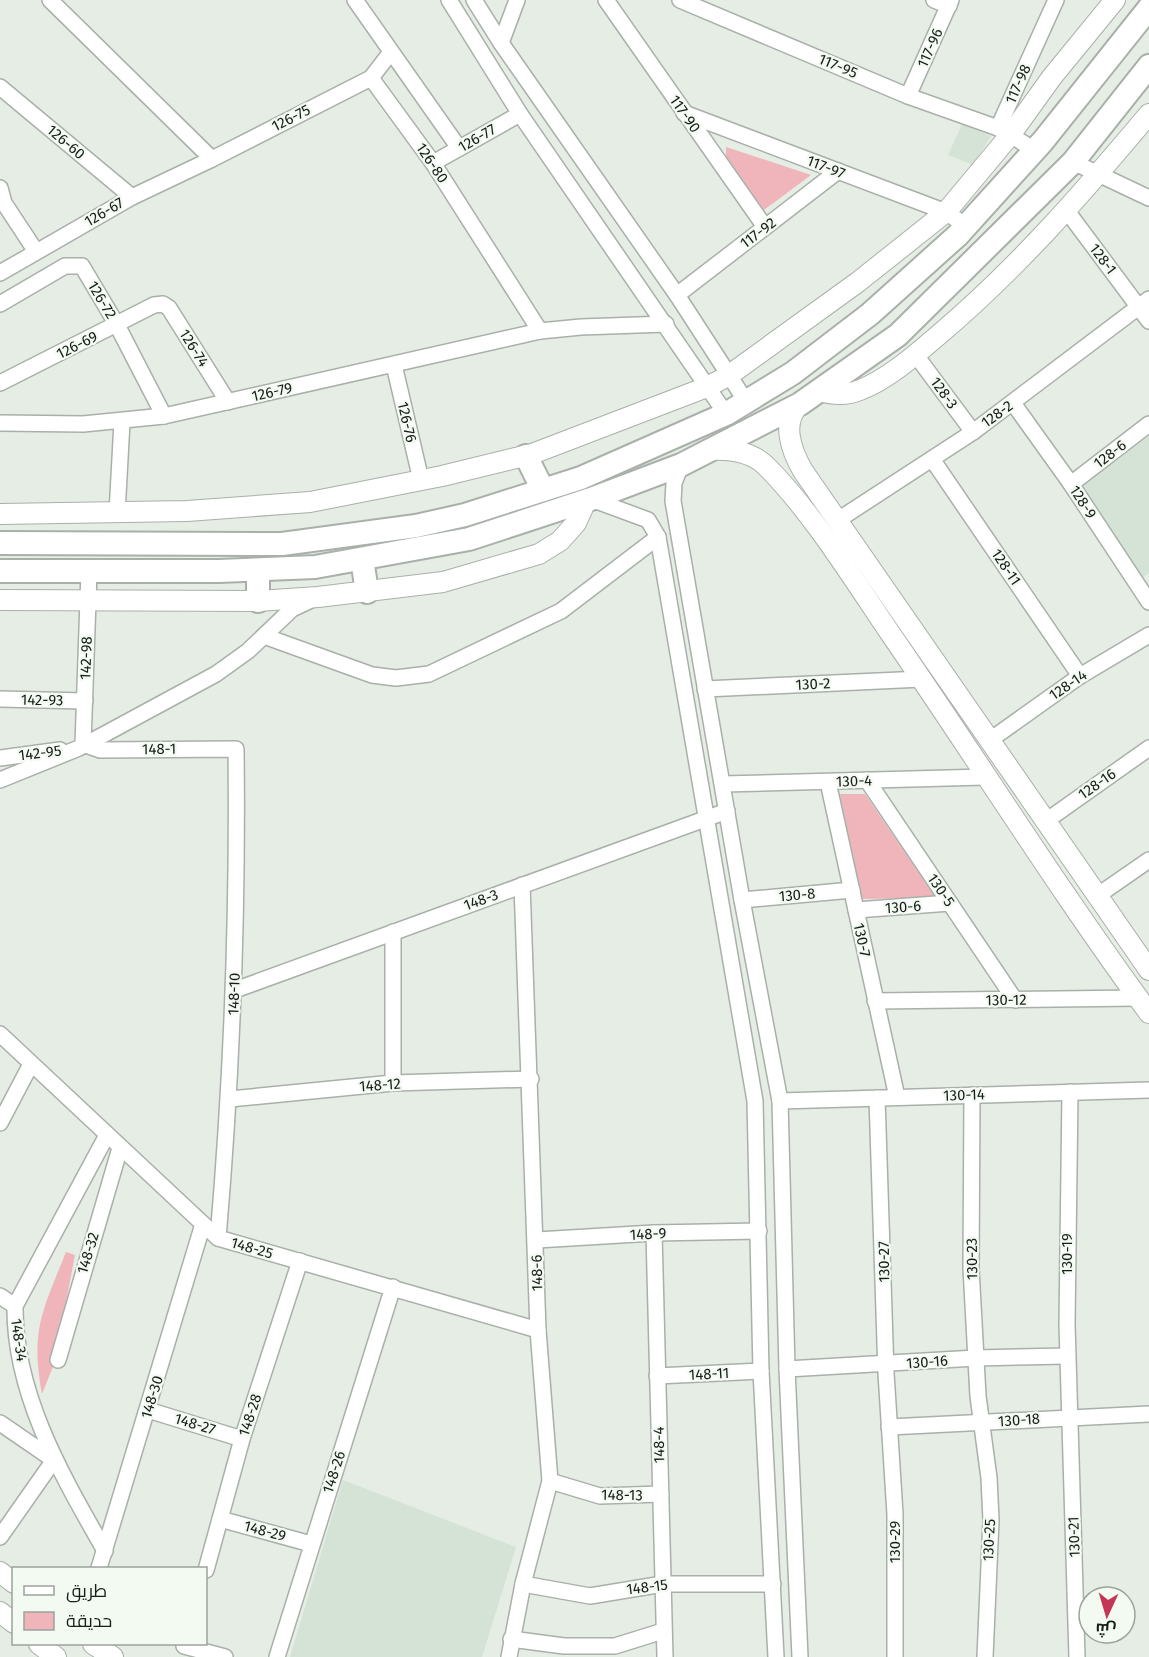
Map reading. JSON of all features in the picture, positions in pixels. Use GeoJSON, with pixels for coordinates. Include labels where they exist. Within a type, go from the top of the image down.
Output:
{"type":"FeatureCollection","features":[{"type":"Feature","properties":{"kind":"highway"},"geometry":{"type":"LineString","coordinates":[[0,543],[282,544],[416,526],[465,515],[581,478],[726,414],[793,373],[870,314],[966,226],[1035,150],[1149,8]]}},
{"type":"Feature","properties":{"kind":"highway"},"geometry":{"type":"LineString","coordinates":[[0,571],[284,569],[362,559],[469,539],[588,500],[681,465],[800,404],[898,335],[1073,162],[1149,66]]}},
{"type":"Feature","properties":{"kind":"highway"},"geometry":{"type":"LineString","coordinates":[[526,456],[543,490]]}},
{"type":"Feature","properties":{"kind":"highway"},"geometry":{"type":"LineString","coordinates":[[282,544],[280,556],[284,569]]}},
{"type":"Feature","properties":{"kind":"highway"},"geometry":{"type":"LineString","coordinates":[[245,545],[258,601]]}},
{"type":"Feature","properties":{"kind":"highway"},"geometry":{"type":"LineString","coordinates":[[362,559],[367,592]]}},
{"type":"Feature","properties":{"kind":"main road"},"geometry":{"type":"LineString","coordinates":[[0,514],[117,513],[288,504],[421,480],[526,456],[707,387],[729,376],[858,282],[946,212],[1005,131],[1115,0]]}},
{"type":"Feature","properties":{"kind":"main road"},"geometry":{"type":"LineString","coordinates":[[819,391],[844,394],[860,390],[915,354],[974,304],[1067,211],[1149,114]]}},
{"type":"Feature","properties":{"kind":"main road"},"geometry":{"type":"LineString","coordinates":[[800,404],[792,414],[790,423],[792,448],[803,471],[1149,970]]}},
{"type":"Feature","properties":{"kind":"main road"},"geometry":{"type":"LineString","coordinates":[[710,450],[744,453],[765,464],[801,507],[917,672],[985,777],[1143,1005]]}},
{"type":"Feature","properties":{"kind":"main road"},"geometry":{"type":"LineString","coordinates":[[0,600],[258,601],[367,592],[443,582],[539,554],[560,541],[576,523],[588,500]]}},
{"type":"Feature","properties":{"kind":"main road"},"geometry":{"type":"LineString","coordinates":[[917,672],[918,654],[931,655]]}},
{"type":"Feature","properties":{"kind":"main road"},"geometry":{"type":"LineString","coordinates":[[1040,856],[1056,858],[1064,848]]}},
{"type":"Feature","properties":{"kind":"main road"},"geometry":{"type":"LineString","coordinates":[[0,1572],[12,1581]]}},
{"type":"Feature","properties":{"kind":"main road"},"geometry":{"type":"LineString","coordinates":[[0,1612],[12,1621]]}},
{"type":"Feature","properties":{"kind":"main road"},"geometry":{"type":"LineString","coordinates":[[95,1645],[113,1657]]}},
{"type":"Feature","properties":{"kind":"street"},"geometry":{"type":"LineString","coordinates":[[50,0],[212,159]]}},
{"type":"Feature","properties":{"kind":"street"},"geometry":{"type":"LineString","coordinates":[[355,0],[459,148]]}},
{"type":"Feature","properties":{"kind":"street"},"geometry":{"type":"LineString","coordinates":[[449,0],[520,114],[726,414]]}},
{"type":"Feature","properties":{"kind":"street"},"geometry":{"type":"LineString","coordinates":[[474,0],[501,43],[677,295],[747,403]]}},
{"type":"Feature","properties":{"kind":"street"},"geometry":{"type":"LineString","coordinates":[[501,43],[518,0]]}},
{"type":"Feature","properties":{"kind":"street","name":"117-90"},"geometry":{"type":"LineString","coordinates":[[606,0],[765,227]]}},
{"type":"Feature","properties":{"kind":"street","name":"117-95"},"geometry":{"type":"LineString","coordinates":[[680,0],[908,96],[1005,131]]}},
{"type":"Feature","properties":{"kind":"street","name":"117-98"},"geometry":{"type":"LineString","coordinates":[[1005,131],[1056,0]]}},
{"type":"Feature","properties":{"kind":"street","name":"117-96"},"geometry":{"type":"LineString","coordinates":[[908,96],[945,2]]}},
{"type":"Feature","properties":{"kind":"street"},"geometry":{"type":"LineString","coordinates":[[371,78],[391,52]]}},
{"type":"Feature","properties":{"kind":"street","name":"126-75"},"geometry":{"type":"LineString","coordinates":[[212,159],[371,78]]}},
{"type":"Feature","properties":{"kind":"street","name":"126-80"},"geometry":{"type":"LineString","coordinates":[[371,78],[434,163],[540,331]]}},
{"type":"Feature","properties":{"kind":"street","name":"126-60"},"geometry":{"type":"LineString","coordinates":[[0,87],[132,197]]}},
{"type":"Feature","properties":{"kind":"street","name":"117-97"},"geometry":{"type":"LineString","coordinates":[[684,113],[946,212],[966,226]]}},
{"type":"Feature","properties":{"kind":"street","name":"126-77"},"geometry":{"type":"LineString","coordinates":[[434,163],[520,114]]}},
{"type":"Feature","properties":{"kind":"street"},"geometry":{"type":"LineString","coordinates":[[1005,131],[1035,150]]}},
{"type":"Feature","properties":{"kind":"street","name":"126-67"},"geometry":{"type":"LineString","coordinates":[[0,273],[35,250],[132,197],[212,159]]}},
{"type":"Feature","properties":{"kind":"street"},"geometry":{"type":"LineString","coordinates":[[1073,162],[1149,198]]}},
{"type":"Feature","properties":{"kind":"street","name":"117-92"},"geometry":{"type":"LineString","coordinates":[[677,295],[838,171]]}},
{"type":"Feature","properties":{"kind":"street"},"geometry":{"type":"LineString","coordinates":[[0,188],[4,203],[35,250]]}},
{"type":"Feature","properties":{"kind":"street","name":"128-1"},"geometry":{"type":"LineString","coordinates":[[1067,211],[1144,303],[1149,321]]}},
{"type":"Feature","properties":{"kind":"street","name":"126-72"},"geometry":{"type":"LineString","coordinates":[[0,304],[65,266],[73,264],[82,266],[117,325],[164,416]]}},
{"type":"Feature","properties":{"kind":"street","name":"128-2"},"geometry":{"type":"LineString","coordinates":[[838,520],[973,432],[1144,303]]}},
{"type":"Feature","properties":{"kind":"street","name":"126-69"},"geometry":{"type":"LineString","coordinates":[[0,383],[154,304]]}},
{"type":"Feature","properties":{"kind":"street","name":"126-74"},"geometry":{"type":"LineString","coordinates":[[154,304],[163,304],[169,308],[228,402]]}},
{"type":"Feature","properties":{"kind":"street","name":"126-79"},"geometry":{"type":"LineString","coordinates":[[0,423],[122,422],[164,416],[540,331],[666,324]]}},
{"type":"Feature","properties":{"kind":"street","name":"128-3"},"geometry":{"type":"LineString","coordinates":[[915,354],[973,432]]}},
{"type":"Feature","properties":{"kind":"street","name":"126-76"},"geometry":{"type":"LineString","coordinates":[[394,365],[421,480]]}},
{"type":"Feature","properties":{"kind":"street","name":"128-9"},"geometry":{"type":"LineString","coordinates":[[1013,403],[1147,594]]}},
{"type":"Feature","properties":{"kind":"street"},"geometry":{"type":"LineString","coordinates":[[117,513],[122,422]]}},
{"type":"Feature","properties":{"kind":"street","name":"128-6"},"geometry":{"type":"LineString","coordinates":[[1071,484],[1149,424]]}},
{"type":"Feature","properties":{"kind":"street","name":"128-11"},"geometry":{"type":"LineString","coordinates":[[932,459],[1080,676]]}},
{"type":"Feature","properties":{"kind":"street"},"geometry":{"type":"LineString","coordinates":[[681,465],[674,483],[673,501],[742,900],[780,1101],[787,1369],[800,1657]]}},
{"type":"Feature","properties":{"kind":"street"},"geometry":{"type":"LineString","coordinates":[[588,500],[648,520],[658,537],[755,1101],[760,1371],[776,1657]]}},
{"type":"Feature","properties":{"kind":"street"},"geometry":{"type":"LineString","coordinates":[[264,636],[372,675],[396,678],[429,674],[561,611],[658,537]]}},
{"type":"Feature","properties":{"kind":"street","name":"142-98"},"geometry":{"type":"LineString","coordinates":[[81,746],[85,701],[89,571]]}},
{"type":"Feature","properties":{"kind":"street"},"geometry":{"type":"LineString","coordinates":[[0,780],[81,746],[216,674],[264,636],[292,609],[318,597]]}},
{"type":"Feature","properties":{"kind":"street","name":"128-14"},"geometry":{"type":"LineString","coordinates":[[990,740],[1080,676],[1149,634]]}},
{"type":"Feature","properties":{"kind":"street","name":"130-2"},"geometry":{"type":"LineString","coordinates":[[705,689],[917,672]]}},
{"type":"Feature","properties":{"kind":"street","name":"142-93"},"geometry":{"type":"LineString","coordinates":[[0,699],[85,701]]}},
{"type":"Feature","properties":{"kind":"street","name":"148-1"},"geometry":{"type":"LineString","coordinates":[[81,746],[100,750],[236,748]]}},
{"type":"Feature","properties":{"kind":"street","name":"142-95"},"geometry":{"type":"LineString","coordinates":[[0,758],[81,746]]}},
{"type":"Feature","properties":{"kind":"street","name":"148-10"},"geometry":{"type":"LineString","coordinates":[[218,1238],[230,1099],[235,990],[236,748]]}},
{"type":"Feature","properties":{"kind":"street","name":"128-16"},"geometry":{"type":"LineString","coordinates":[[1046,821],[1149,748]]}},
{"type":"Feature","properties":{"kind":"street","name":"130-4"},"geometry":{"type":"LineString","coordinates":[[723,784],[985,777]]}},
{"type":"Feature","properties":{"kind":"street","name":"130-5"},"geometry":{"type":"LineString","coordinates":[[867,780],[1015,1000]]}},
{"type":"Feature","properties":{"kind":"street","name":"130-7"},"geometry":{"type":"LineString","coordinates":[[828,782],[897,1097]]}},
{"type":"Feature","properties":{"kind":"street","name":"148-3"},"geometry":{"type":"LineString","coordinates":[[235,990],[727,810]]}},
{"type":"Feature","properties":{"kind":"street"},"geometry":{"type":"LineString","coordinates":[[1097,896],[1149,860]]}},
{"type":"Feature","properties":{"kind":"street","name":"148-6"},"geometry":{"type":"LineString","coordinates":[[508,1657],[522,1584],[550,1481],[538,1330],[537,1240],[522,885]]}},
{"type":"Feature","properties":{"kind":"street","name":"130-8"},"geometry":{"type":"LineString","coordinates":[[742,900],[852,890]]}},
{"type":"Feature","properties":{"kind":"street","name":"130-6"},"geometry":{"type":"LineString","coordinates":[[856,910],[950,903]]}},
{"type":"Feature","properties":{"kind":"street"},"geometry":{"type":"LineString","coordinates":[[393,932],[393,1083]]}},
{"type":"Feature","properties":{"kind":"street","name":"130-12"},"geometry":{"type":"LineString","coordinates":[[875,1001],[1015,1000],[1143,1005]]}},
{"type":"Feature","properties":{"kind":"street","name":"148-25"},"geometry":{"type":"LineString","coordinates":[[0,1034],[218,1238],[538,1330]]}},
{"type":"Feature","properties":{"kind":"street"},"geometry":{"type":"LineString","coordinates":[[0,1122],[31,1064]]}},
{"type":"Feature","properties":{"kind":"street","name":"148-12"},"geometry":{"type":"LineString","coordinates":[[230,1099],[393,1083],[531,1079]]}},
{"type":"Feature","properties":{"kind":"street","name":"130-14"},"geometry":{"type":"LineString","coordinates":[[780,1101],[1149,1090]]}},
{"type":"Feature","properties":{"kind":"street","name":"130-19"},"geometry":{"type":"LineString","coordinates":[[1069,1416],[1067,1356],[1070,1092]]}},
{"type":"Feature","properties":{"kind":"street","name":"130-23"},"geometry":{"type":"LineString","coordinates":[[972,1095],[971,1268],[981,1422]]}},
{"type":"Feature","properties":{"kind":"street","name":"130-27"},"geometry":{"type":"LineString","coordinates":[[877,1098],[890,1427]]}},
{"type":"Feature","properties":{"kind":"street","name":"148-34"},"geometry":{"type":"LineString","coordinates":[[105,1551],[54,1460],[27,1389],[15,1325],[15,1306],[107,1135]]}},
{"type":"Feature","properties":{"kind":"street","name":"148-32"},"geometry":{"type":"LineString","coordinates":[[58,1360],[120,1148]]}},
{"type":"Feature","properties":{"kind":"street","name":"148-30"},"geometry":{"type":"LineString","coordinates":[[100,1567],[203,1224]]}},
{"type":"Feature","properties":{"kind":"street","name":"148-9"},"geometry":{"type":"LineString","coordinates":[[537,1240],[654,1233],[759,1231]]}},
{"type":"Feature","properties":{"kind":"street","name":"148-4"},"geometry":{"type":"LineString","coordinates":[[654,1233],[665,1657]]}},
{"type":"Feature","properties":{"kind":"street","name":"148-28"},"geometry":{"type":"LineString","coordinates":[[207,1567],[242,1439],[300,1261]]}},
{"type":"Feature","properties":{"kind":"street","name":"148-26"},"geometry":{"type":"LineString","coordinates":[[277,1657],[393,1287]]}},
{"type":"Feature","properties":{"kind":"street"},"geometry":{"type":"LineString","coordinates":[[0,1296],[15,1306]]}},
{"type":"Feature","properties":{"kind":"street","name":"130-16"},"geometry":{"type":"LineString","coordinates":[[787,1369],[976,1358],[1067,1356]]}},
{"type":"Feature","properties":{"kind":"street","name":"148-11"},"geometry":{"type":"LineString","coordinates":[[657,1376],[760,1371]]}},
{"type":"Feature","properties":{"kind":"street","name":"148-27"},"geometry":{"type":"LineString","coordinates":[[148,1410],[242,1439]]}},
{"type":"Feature","properties":{"kind":"street","name":"130-18"},"geometry":{"type":"LineString","coordinates":[[890,1427],[1069,1416],[1149,1414]]}},
{"type":"Feature","properties":{"kind":"street","name":"130-21"},"geometry":{"type":"LineString","coordinates":[[1069,1416],[1077,1657]]}},
{"type":"Feature","properties":{"kind":"street","name":"130-25"},"geometry":{"type":"LineString","coordinates":[[981,1422],[991,1520],[985,1657]]}},
{"type":"Feature","properties":{"kind":"street"},"geometry":{"type":"LineString","coordinates":[[0,1423],[54,1460],[0,1537]]}},
{"type":"Feature","properties":{"kind":"street","name":"130-29"},"geometry":{"type":"LineString","coordinates":[[890,1427],[895,1514],[895,1657]]}},
{"type":"Feature","properties":{"kind":"street","name":"148-13"},"geometry":{"type":"LineString","coordinates":[[550,1481],[600,1496],[660,1494]]}},
{"type":"Feature","properties":{"kind":"street","name":"148-29"},"geometry":{"type":"LineString","coordinates":[[220,1519],[311,1544]]}},
{"type":"Feature","properties":{"kind":"street","name":"148-15"},"geometry":{"type":"LineString","coordinates":[[522,1584],[590,1596],[663,1584],[773,1584]]}},
{"type":"Feature","properties":{"kind":"street"},"geometry":{"type":"LineString","coordinates":[[511,1639],[564,1646],[615,1646],[663,1631]]}},
{"type":"Feature","properties":{"kind":"street"},"geometry":{"type":"LineString","coordinates":[[183,1649],[225,1657]]}},
{"type":"Feature","properties":{"kind":"shaded area"},"geometry":{"type":"Polygon","coordinates":[[[962,124],[991,136],[973,165],[948,155],[962,124]]]}},
{"type":"Feature","properties":{"kind":"shaded area"},"geometry":{"type":"Polygon","coordinates":[[[1149,435],[1149,573],[1142,578],[1079,486],[1149,435]]]}},
{"type":"Feature","properties":{"kind":"shaded area"},"geometry":{"type":"Polygon","coordinates":[[[343,1480],[516,1547],[482,1657],[290,1657],[343,1480]]]}},
{"type":"Feature","properties":{"kind":"green space"},"geometry":{"type":"Polygon","coordinates":[[[726,147],[811,175],[764,210],[726,162],[726,147]]]}},
{"type":"Feature","properties":{"kind":"green space"},"geometry":{"type":"Polygon","coordinates":[[[840,794],[865,794],[936,898],[859,899],[840,794]]]}},
{"type":"Feature","properties":{"kind":"green space"},"geometry":{"type":"Polygon","coordinates":[[[66,1252],[75,1255],[54,1364],[42,1394],[37,1353],[38,1336],[45,1306],[66,1252]]]}}]}
